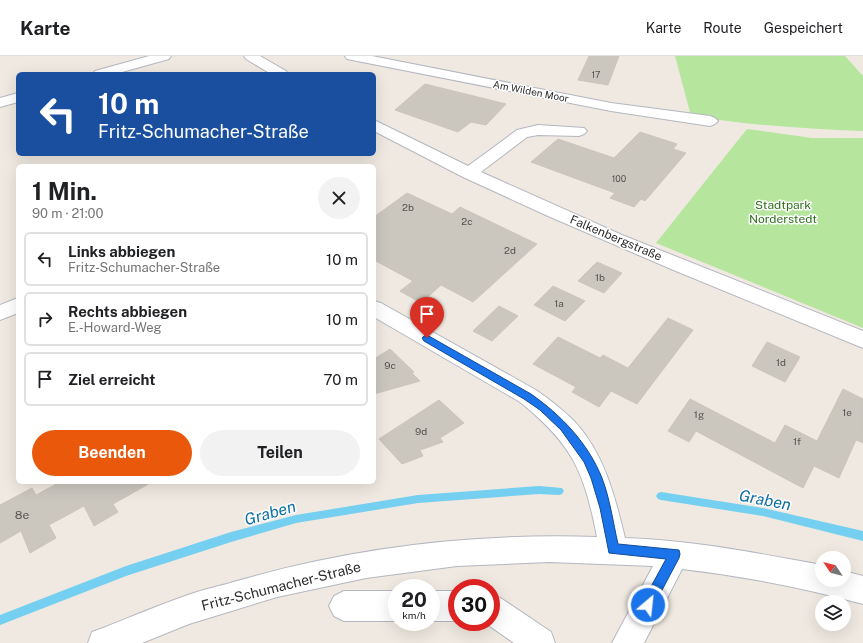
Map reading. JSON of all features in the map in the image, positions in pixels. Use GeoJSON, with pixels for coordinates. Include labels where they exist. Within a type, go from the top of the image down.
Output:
{"type":"FeatureCollection","features":[{"type":"Feature","properties":{"kind":"street"},"geometry":{"type":"LineString","coordinates":[[107,72],[164,56]]}},
{"type":"Feature","properties":{"kind":"street"},"geometry":{"type":"LineString","coordinates":[[251,56],[278,72]]}},
{"type":"Feature","properties":{"kind":"street","name":"Am Wilden Moor"},"geometry":{"type":"LineString","coordinates":[[352,56],[597,104],[710,121]]}},
{"type":"Feature","properties":{"kind":"street"},"geometry":{"type":"LineString","coordinates":[[0,103],[16,99]]}},
{"type":"Feature","properties":{"kind":"street","name":"Falkenbergstraße"},"geometry":{"type":"LineString","coordinates":[[376,126],[469,173],[612,237],[863,340]]}},
{"type":"Feature","properties":{"kind":"street"},"geometry":{"type":"LineString","coordinates":[[469,173],[522,133],[538,130],[579,131]]}},
{"type":"Feature","properties":{"kind":"street"},"geometry":{"type":"LineString","coordinates":[[0,313],[16,306]]}},
{"type":"Feature","properties":{"kind":"street"},"geometry":{"type":"LineString","coordinates":[[376,309],[528,396],[562,424],[580,447],[596,478],[604,502],[613,549]]}},
{"type":"Feature","properties":{"kind":"street","name":"Fritz-Schumacher-Straße"},"geometry":{"type":"LineString","coordinates":[[103,643],[180,613],[247,592],[313,575],[377,562],[440,554],[503,549],[566,547],[613,549],[675,554],[760,566],[815,578]]}},
{"type":"Feature","properties":{"kind":"street"},"geometry":{"type":"LineString","coordinates":[[627,643],[675,554]]}},
{"type":"Feature","properties":{"kind":"street"},"geometry":{"type":"LineString","coordinates":[[851,587],[863,590]]}},
{"type":"Feature","properties":{"kind":"street"},"geometry":{"type":"LineString","coordinates":[[344,606],[388,606]]}},
{"type":"Feature","properties":{"kind":"street"},"geometry":{"type":"LineString","coordinates":[[500,615],[540,643]]}},
{"type":"Feature","properties":{"kind":"green space"},"geometry":{"type":"Polygon","coordinates":[[[675,56],[845,56],[863,76],[863,131],[777,126],[691,116],[675,56]]]}},
{"type":"Feature","properties":{"kind":"green space","name":"Stadtpark Norderstedt"},"geometry":{"type":"Polygon","coordinates":[[[747,129],[812,138],[863,138],[863,328],[656,243],[747,129]]]}},
{"type":"Feature","properties":{"kind":"building"},"geometry":{"type":"Polygon","coordinates":[[[589,56],[619,56],[608,85],[578,80],[589,56]]]}},
{"type":"Feature","properties":{"kind":"building"},"geometry":{"type":"Polygon","coordinates":[[[425,84],[506,104],[486,125],[471,122],[458,132],[395,110],[425,84]]]}},
{"type":"Feature","properties":{"kind":"building"},"geometry":{"type":"Polygon","coordinates":[[[640,132],[677,144],[673,149],[686,153],[645,201],[641,199],[634,207],[610,198],[615,193],[531,162],[558,139],[614,158],[640,132]]]}},
{"type":"Feature","properties":{"kind":"building"},"geometry":{"type":"Polygon","coordinates":[[[407,193],[452,214],[460,207],[537,244],[473,302],[441,285],[421,303],[400,291],[413,281],[376,261],[376,216],[407,193]]]}},
{"type":"Feature","properties":{"kind":"building"},"geometry":{"type":"Polygon","coordinates":[[[597,262],[622,273],[604,293],[578,281],[597,262]]]}},
{"type":"Feature","properties":{"kind":"building"},"geometry":{"type":"Polygon","coordinates":[[[553,286],[585,301],[565,321],[534,305],[553,286]]]}},
{"type":"Feature","properties":{"kind":"building"},"geometry":{"type":"Polygon","coordinates":[[[499,306],[518,316],[492,341],[473,331],[499,306]]]}},
{"type":"Feature","properties":{"kind":"building"},"geometry":{"type":"Polygon","coordinates":[[[668,318],[693,330],[637,404],[611,391],[599,407],[572,392],[576,387],[533,364],[558,337],[600,358],[603,355],[628,368],[668,318]]]}},
{"type":"Feature","properties":{"kind":"building"},"geometry":{"type":"Polygon","coordinates":[[[767,342],[800,357],[785,382],[752,366],[767,342]]]}},
{"type":"Feature","properties":{"kind":"building"},"geometry":{"type":"Polygon","coordinates":[[[390,349],[414,372],[412,373],[420,381],[376,393],[376,358],[390,349]]]}},
{"type":"Feature","properties":{"kind":"building"},"geometry":{"type":"Polygon","coordinates":[[[843,389],[863,399],[863,443],[856,440],[839,478],[814,466],[803,488],[696,431],[689,442],[668,431],[690,399],[775,443],[785,425],[817,441],[843,389]]]}},
{"type":"Feature","properties":{"kind":"building"},"geometry":{"type":"Polygon","coordinates":[[[439,400],[464,423],[440,438],[443,442],[420,450],[423,456],[402,464],[379,439],[439,400]]]}},
{"type":"Feature","properties":{"kind":"building"},"geometry":{"type":"Polygon","coordinates":[[[56,484],[148,484],[113,504],[118,512],[94,526],[84,506],[49,525],[56,538],[30,553],[21,531],[0,543],[0,505],[32,488],[36,495],[56,484]]]}},
{"type":"Feature","properties":{"kind":"waterway","name":"Graben"},"geometry":{"type":"LineString","coordinates":[[1,620],[126,571],[231,537],[296,519],[418,499],[539,490],[559,491]]}},
{"type":"Feature","properties":{"kind":"waterway","name":"Graben"},"geometry":{"type":"LineString","coordinates":[[661,496],[763,512],[863,536]]}},
{"type":"Feature","properties":{"kind":"route"},"geometry":{"type":"LineString","coordinates":[[427,338],[528,396],[551,414],[565,428],[588,460],[600,488],[613,549],[675,554],[648,605]]}}]}
